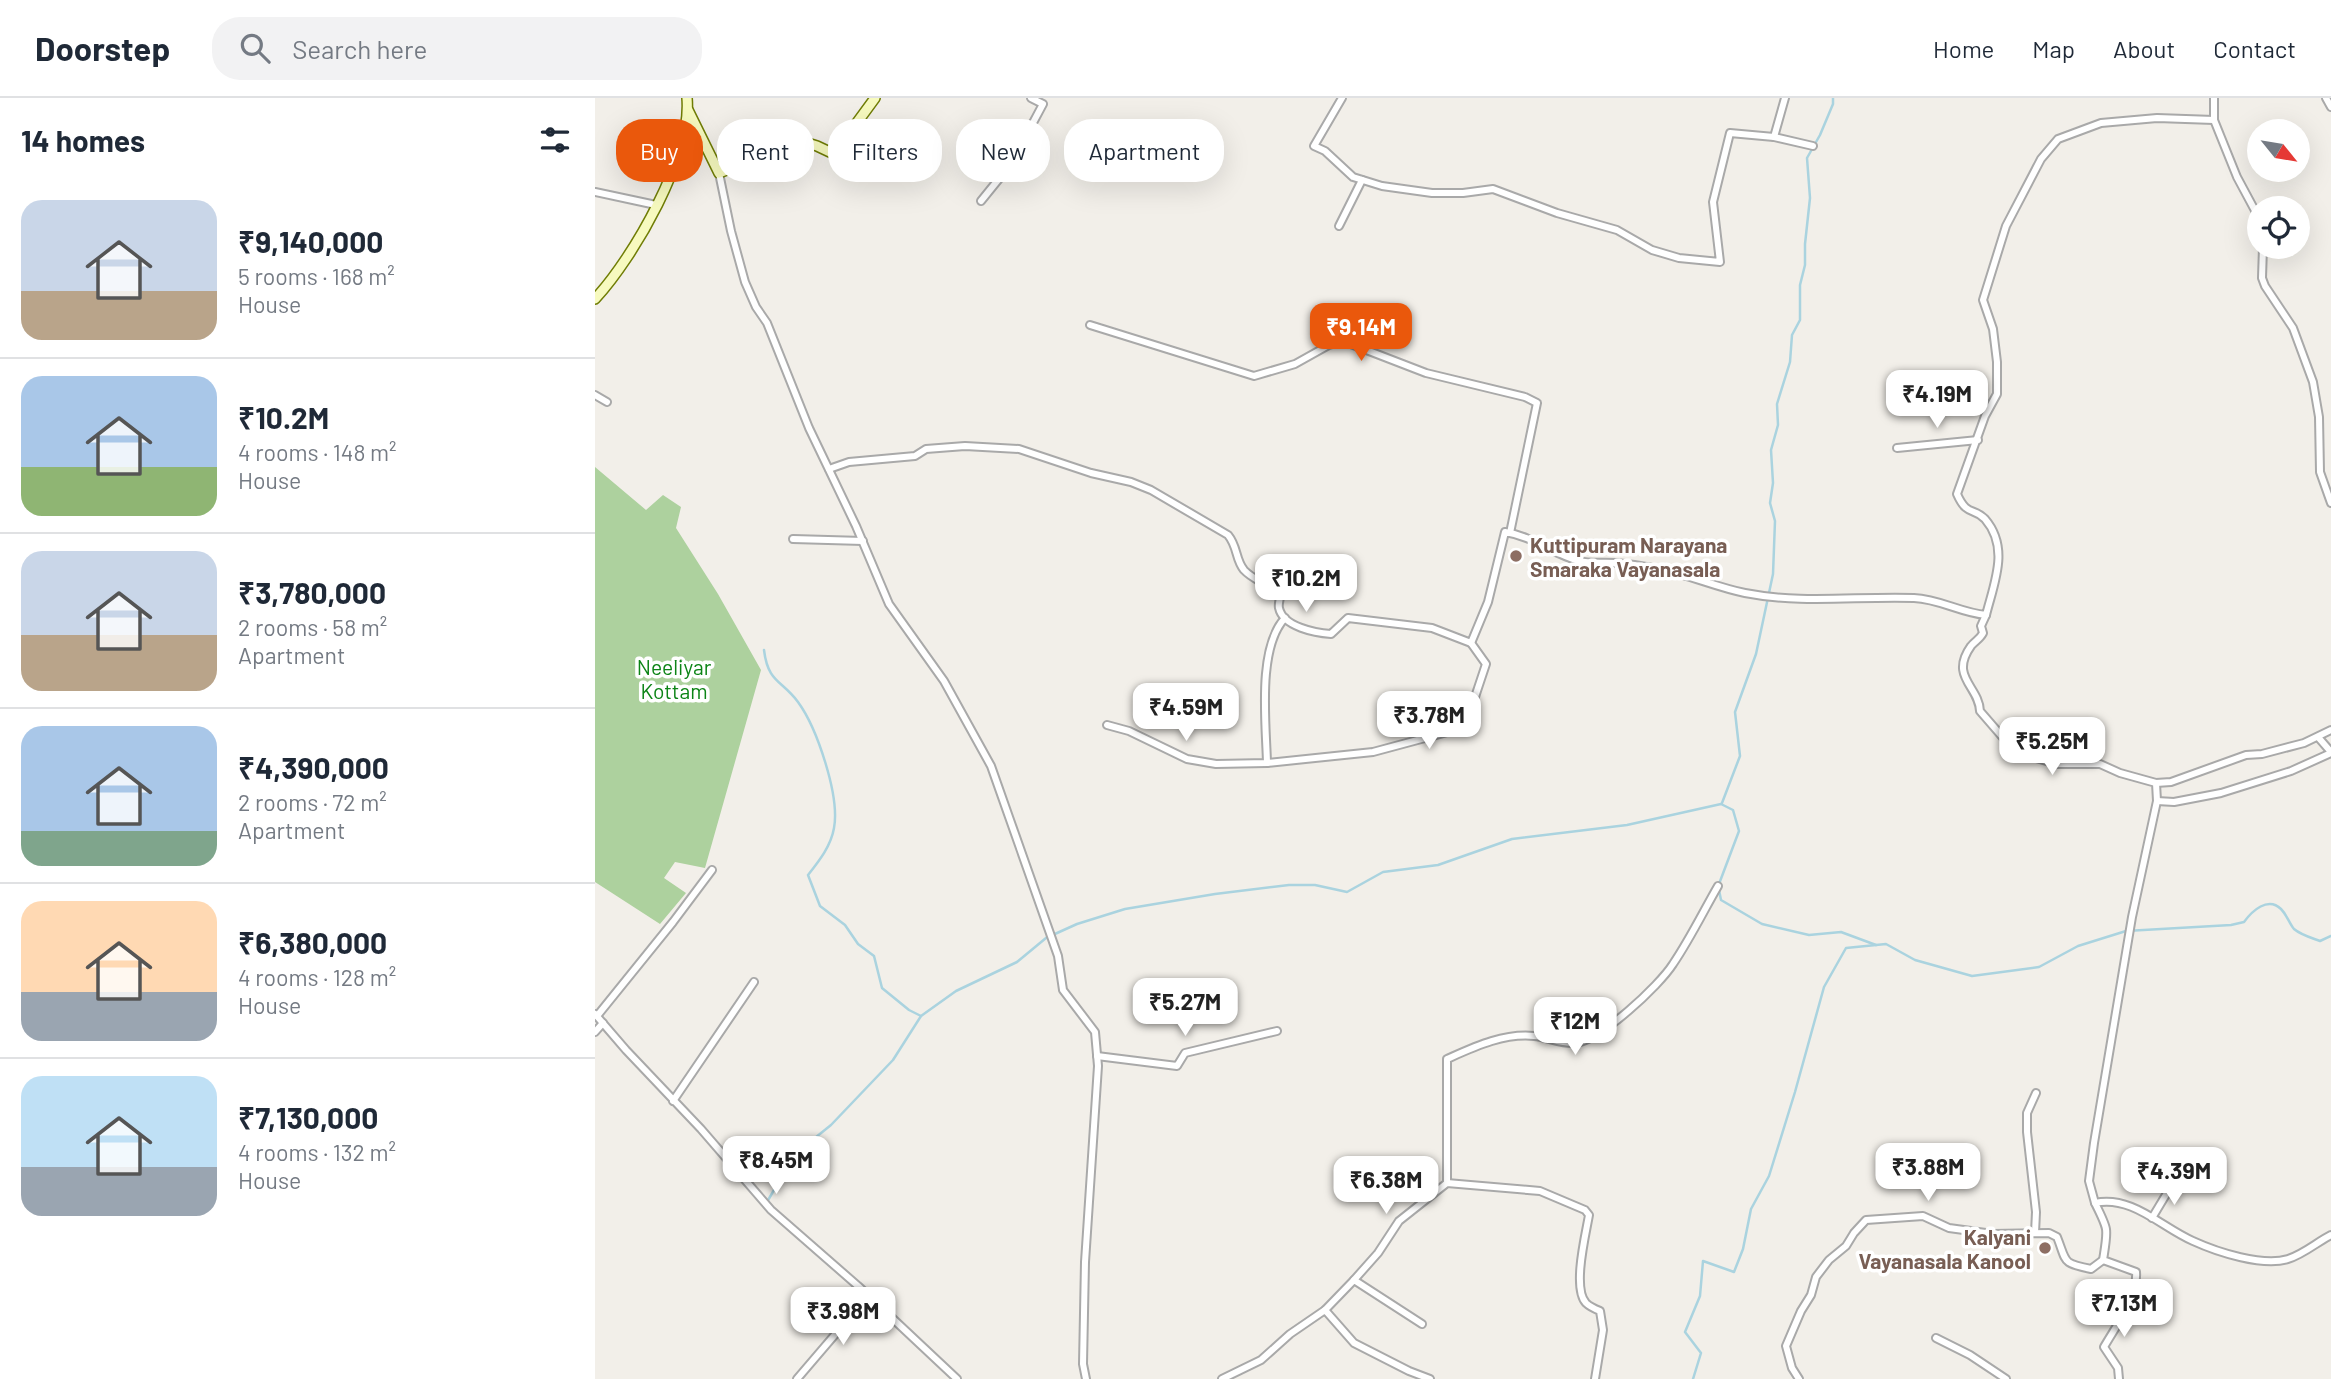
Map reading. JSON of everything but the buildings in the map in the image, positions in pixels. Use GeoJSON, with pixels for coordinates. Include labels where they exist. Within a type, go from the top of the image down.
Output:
{"type":"FeatureCollection","features":[{"type":"Feature","properties":{"kind":"main road"},"geometry":{"type":"LineString","coordinates":[[595,299],[634,247],[656,205],[685,134],[687,98]]}},
{"type":"Feature","properties":{"kind":"main road"},"geometry":{"type":"LineString","coordinates":[[814,145],[834,154],[875,98]]}},
{"type":"Feature","properties":{"kind":"main road"},"geometry":{"type":"LineString","coordinates":[[688,110],[717,169]]}},
{"type":"Feature","properties":{"kind":"street"},"geometry":{"type":"LineString","coordinates":[[981,201],[1011,163],[1043,104],[1031,98]]}},
{"type":"Feature","properties":{"kind":"street"},"geometry":{"type":"LineString","coordinates":[[1342,98],[1314,146],[1325,151],[1353,177],[1382,186],[1432,193],[1493,189],[1557,213],[1617,230],[1652,250],[1679,258],[1720,262],[1713,202],[1730,133],[1774,137],[1813,146]]}},
{"type":"Feature","properties":{"kind":"street"},"geometry":{"type":"LineString","coordinates":[[1774,137],[1786,98]]}},
{"type":"Feature","properties":{"kind":"street"},"geometry":{"type":"LineString","coordinates":[[2214,98],[2214,120],[2247,196]]}},
{"type":"Feature","properties":{"kind":"street"},"geometry":{"type":"LineString","coordinates":[[2326,98],[2331,107]]}},
{"type":"Feature","properties":{"kind":"street"},"geometry":{"type":"LineString","coordinates":[[2214,120],[2157,118],[2101,123],[2058,139],[2041,159],[2017,201],[2006,226],[1983,300],[1993,330],[1997,394],[1985,416],[1957,494],[1963,508],[1984,518],[1995,539],[2000,564],[1981,626],[1983,633],[1971,646],[1964,662],[1963,677],[1979,701],[1980,710],[2012,748],[2022,754],[2057,764],[2100,764],[2156,783],[2171,782],[2246,755],[2262,754],[2318,737],[2331,730]]}},
{"type":"Feature","properties":{"kind":"street"},"geometry":{"type":"LineString","coordinates":[[1339,226],[1362,180]]}},
{"type":"Feature","properties":{"kind":"street"},"geometry":{"type":"LineString","coordinates":[[721,182],[745,282],[756,307],[767,323],[809,428],[863,541],[889,604],[944,681],[991,766],[1050,931],[1058,956],[1063,990],[1094,1032],[1097,1056],[1091,1203],[1085,1262],[1083,1364],[1086,1379]]}},
{"type":"Feature","properties":{"kind":"street"},"geometry":{"type":"LineString","coordinates":[[595,192],[656,205]]}},
{"type":"Feature","properties":{"kind":"street"},"geometry":{"type":"LineString","coordinates":[[2263,259],[2262,278],[2265,286],[2293,328],[2313,382],[2319,417],[2320,472],[2331,503]]}},
{"type":"Feature","properties":{"kind":"street"},"geometry":{"type":"LineString","coordinates":[[1090,325],[1254,376],[1295,364],[1329,345],[1343,341],[1426,373],[1525,397],[1537,403],[1510,533]]}},
{"type":"Feature","properties":{"kind":"street"},"geometry":{"type":"LineString","coordinates":[[595,396],[607,401]]}},
{"type":"Feature","properties":{"kind":"street"},"geometry":{"type":"LineString","coordinates":[[1897,448],[1978,440]]}},
{"type":"Feature","properties":{"kind":"street"},"geometry":{"type":"LineString","coordinates":[[828,467],[849,462],[915,456],[926,449],[965,446],[1019,449],[1091,473],[1131,482],[1170,500],[1228,535],[1235,544],[1237,559],[1246,572],[1274,589],[1280,596],[1279,610],[1285,618],[1299,626],[1317,633],[1331,634],[1348,618],[1431,628],[1471,643],[1486,664],[1472,706],[1472,723],[1466,727],[1373,752],[1216,764],[1187,759],[1129,731],[1107,725]]}},
{"type":"Feature","properties":{"kind":"street"},"geometry":{"type":"LineString","coordinates":[[1471,643],[1489,603],[1505,532],[1529,538],[1581,562],[1658,569],[1690,575],[1729,589],[1763,596],[1818,600],[1918,598],[1944,603],[1973,614],[1986,615]]}},
{"type":"Feature","properties":{"kind":"street"},"geometry":{"type":"LineString","coordinates":[[793,539],[863,541]]}},
{"type":"Feature","properties":{"kind":"street"},"geometry":{"type":"LineString","coordinates":[[1267,762],[1265,679],[1275,628],[1285,618]]}},
{"type":"Feature","properties":{"kind":"street"},"geometry":{"type":"LineString","coordinates":[[2157,802],[2174,802],[2221,793],[2291,771],[2331,753],[2318,737]]}},
{"type":"Feature","properties":{"kind":"street"},"geometry":{"type":"LineString","coordinates":[[1798,1379],[1786,1346],[1817,1277],[1866,1220],[1923,1216],[1949,1227],[1993,1234],[2049,1233],[2057,1237],[2062,1255],[2069,1263],[2091,1269],[2103,1260],[2107,1225],[2095,1203],[2089,1181],[2130,926],[2157,802],[2156,783]]}},
{"type":"Feature","properties":{"kind":"street"},"geometry":{"type":"LineString","coordinates":[[712,870],[674,922],[596,1015],[771,1210],[957,1379]]}},
{"type":"Feature","properties":{"kind":"street"},"geometry":{"type":"LineString","coordinates":[[1447,1183],[1447,1059],[1484,1042],[1515,1036],[1533,1036],[1571,1044],[1587,1042],[1657,984],[1672,966],[1718,886]]}},
{"type":"Feature","properties":{"kind":"street"},"geometry":{"type":"LineString","coordinates":[[673,1101],[754,982]]}},
{"type":"Feature","properties":{"kind":"street"},"geometry":{"type":"LineString","coordinates":[[595,1032],[603,1023]]}},
{"type":"Feature","properties":{"kind":"street"},"geometry":{"type":"LineString","coordinates":[[1097,1056],[1177,1066],[1185,1053],[1277,1031]]}},
{"type":"Feature","properties":{"kind":"street"},"geometry":{"type":"LineString","coordinates":[[2035,1233],[2036,1212],[2027,1113],[2036,1093]]}},
{"type":"Feature","properties":{"kind":"street"},"geometry":{"type":"LineString","coordinates":[[1222,1379],[1261,1360],[1290,1334],[1325,1310],[1378,1253],[1399,1221],[1447,1183],[1540,1191],[1584,1210],[1589,1215],[1581,1261],[1581,1295],[1586,1303],[1600,1311],[1603,1330],[1595,1379]]}},
{"type":"Feature","properties":{"kind":"street"},"geometry":{"type":"LineString","coordinates":[[2153,1218],[2173,1183]]}},
{"type":"Feature","properties":{"kind":"street"},"geometry":{"type":"LineString","coordinates":[[2095,1203],[2106,1200],[2120,1202],[2194,1241],[2257,1260],[2289,1259],[2331,1235]]}},
{"type":"Feature","properties":{"kind":"street"},"geometry":{"type":"LineString","coordinates":[[2103,1260],[2136,1272],[2137,1282],[2132,1295],[2104,1347],[2117,1368],[2119,1379]]}},
{"type":"Feature","properties":{"kind":"street"},"geometry":{"type":"LineString","coordinates":[[1354,1280],[1422,1324]]}},
{"type":"Feature","properties":{"kind":"street"},"geometry":{"type":"LineString","coordinates":[[797,1379],[868,1296]]}},
{"type":"Feature","properties":{"kind":"street"},"geometry":{"type":"LineString","coordinates":[[1325,1310],[1354,1343],[1430,1379]]}},
{"type":"Feature","properties":{"kind":"street"},"geometry":{"type":"LineString","coordinates":[[1936,1338],[1970,1355],[2006,1379]]}},
{"type":"Feature","properties":{"kind":"green space","name":"Neeliyar Kottam"},"geometry":{"type":"Polygon","coordinates":[[[595,467],[646,510],[663,495],[681,507],[676,528],[718,594],[761,670],[705,868],[675,862],[664,878],[686,893],[660,924],[595,882],[595,467]]]}},
{"type":"Feature","properties":{"kind":"waterway"},"geometry":{"type":"LineString","coordinates":[[1722,803],[1740,756],[1735,712],[1756,654],[1773,574],[1775,521],[1770,503],[1773,483],[1771,450],[1778,425],[1777,404],[1790,362],[1792,335],[1800,320],[1800,285],[1805,265],[1810,198],[1807,158],[1820,135],[1833,98]]}},
{"type":"Feature","properties":{"kind":"waterway"},"geometry":{"type":"LineString","coordinates":[[764,650],[772,675],[798,702],[812,728],[834,798],[834,828],[830,841],[808,875],[820,906],[845,925],[858,944],[874,956],[882,988],[909,1010],[921,1016]]}},
{"type":"Feature","properties":{"kind":"waterway"},"geometry":{"type":"LineString","coordinates":[[767,1202],[795,1154],[831,1125],[893,1060],[921,1016],[956,991],[1017,962],[1046,938],[1077,924],[1125,909],[1289,885],[1315,885],[1347,892],[1383,872],[1438,865],[1512,839],[1627,825],[1721,804],[1733,810],[1739,831],[1719,884]]}},
{"type":"Feature","properties":{"kind":"waterway"},"geometry":{"type":"LineString","coordinates":[[1719,890],[1721,900],[1762,924],[1809,935],[1841,932],[1876,945]]}},
{"type":"Feature","properties":{"kind":"waterway"},"geometry":{"type":"LineString","coordinates":[[1693,1379],[1701,1353],[1685,1332],[1700,1296],[1703,1261],[1734,1272],[1743,1249],[1751,1209],[1769,1176],[1824,987],[1846,948],[1886,944],[1915,960],[1972,976],[2039,967],[2078,946],[2126,931],[2244,922],[2266,904],[2276,905],[2281,909],[2294,929],[2300,933],[2320,941],[2331,936]]}},
{"type":"Feature","properties":{"kind":"place","name":"Kuttipuram Narayana Smaraka Vayanasala"},"geometry":{"type":"Point","coordinates":[1516,556]}},
{"type":"Feature","properties":{"kind":"place","name":"Kalyani Vayanasala Kanool"},"geometry":{"type":"Point","coordinates":[2045,1248]}}]}
